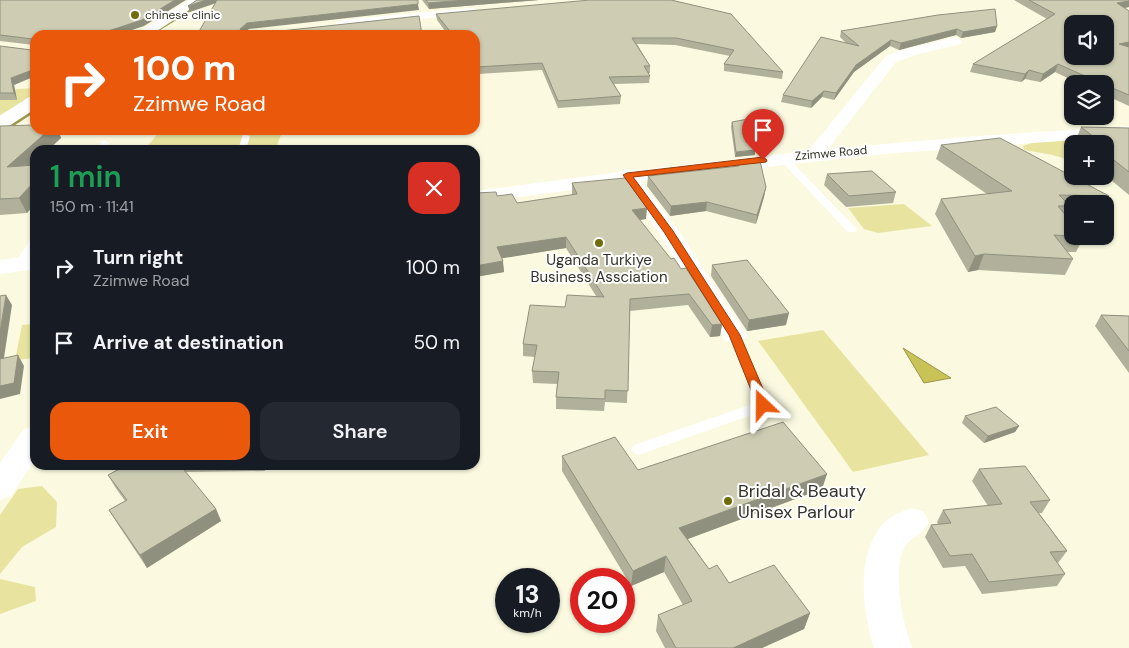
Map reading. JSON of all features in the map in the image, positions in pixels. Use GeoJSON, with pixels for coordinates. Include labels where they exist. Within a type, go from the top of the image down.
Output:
{"type":"FeatureCollection","features":[{"type":"Feature","properties":{"kind":"street"},"geometry":{"type":"LineString","coordinates":[[150,30],[198,0]]}},
{"type":"Feature","properties":{"kind":"street"},"geometry":{"type":"LineString","coordinates":[[325,26],[478,11]]}},
{"type":"Feature","properties":{"kind":"street"},"geometry":{"type":"LineString","coordinates":[[815,154],[891,59],[914,51],[956,42]]}},
{"type":"Feature","properties":{"kind":"street"},"geometry":{"type":"LineString","coordinates":[[1,122],[30,105]]}},
{"type":"Feature","properties":{"kind":"street","name":"Zzimwe Road"},"geometry":{"type":"LineString","coordinates":[[480,196],[627,175],[815,154],[1035,136],[1129,131]]}},
{"type":"Feature","properties":{"kind":"street"},"geometry":{"type":"LineString","coordinates":[[627,175],[668,231],[734,335]]}},
{"type":"Feature","properties":{"kind":"street"},"geometry":{"type":"LineString","coordinates":[[0,487],[30,444]]}},
{"type":"Feature","properties":{"kind":"street"},"geometry":{"type":"LineString","coordinates":[[893,648],[887,635],[881,603],[883,564],[888,547],[895,534],[912,522]]}},
{"type":"Feature","properties":{"kind":"lane"},"geometry":{"type":"LineString","coordinates":[[243,145],[246,136]]}},
{"type":"Feature","properties":{"kind":"lane"},"geometry":{"type":"LineString","coordinates":[[782,158],[852,230]]}},
{"type":"Feature","properties":{"kind":"lane"},"geometry":{"type":"LineString","coordinates":[[18,264],[30,248]]}},
{"type":"Feature","properties":{"kind":"lane"},"geometry":{"type":"LineString","coordinates":[[639,449],[763,405],[734,335]]}},
{"type":"Feature","properties":{"kind":"shaded area"},"geometry":{"type":"Polygon","coordinates":[[[30,88],[30,98],[0,115],[0,90],[30,88]]]}},
{"type":"Feature","properties":{"kind":"shaded area"},"geometry":{"type":"Polygon","coordinates":[[[157,135],[281,135],[277,145],[148,145],[157,135]]]}},
{"type":"Feature","properties":{"kind":"shaded area"},"geometry":{"type":"Polygon","coordinates":[[[1064,139],[1064,158],[1024,150],[1023,146],[1035,141],[1064,139]]]}},
{"type":"Feature","properties":{"kind":"shaded area"},"geometry":{"type":"Polygon","coordinates":[[[904,204],[932,226],[878,233],[864,229],[848,208],[904,204]]]}},
{"type":"Feature","properties":{"kind":"shaded area"},"geometry":{"type":"Polygon","coordinates":[[[30,324],[30,358],[15,360],[22,325],[30,324]]]}},
{"type":"Feature","properties":{"kind":"shaded area"},"geometry":{"type":"Polygon","coordinates":[[[823,330],[929,455],[853,472],[758,341],[823,330]]]}},
{"type":"Feature","properties":{"kind":"shaded area"},"geometry":{"type":"Polygon","coordinates":[[[903,348],[951,378],[924,383],[903,348]]]}},
{"type":"Feature","properties":{"kind":"shaded area"},"geometry":{"type":"Polygon","coordinates":[[[42,486],[57,502],[56,527],[22,547],[0,574],[0,515],[18,489],[42,486]]]}},
{"type":"Feature","properties":{"kind":"shaded area"},"geometry":{"type":"Polygon","coordinates":[[[0,579],[35,587],[36,601],[0,614],[0,579]]]}},
{"type":"Feature","properties":{"kind":"building"},"geometry":{"type":"Polygon","coordinates":[[[0,0],[175,0],[142,20],[111,30],[30,30],[30,39],[0,35],[0,0]]]}},
{"type":"Feature","properties":{"kind":"building"},"geometry":{"type":"Polygon","coordinates":[[[197,0],[206,0],[188,6],[197,0]]]}},
{"type":"Feature","properties":{"kind":"building"},"geometry":{"type":"Polygon","coordinates":[[[217,0],[418,0],[418,4],[247,23],[240,30],[200,30],[217,0]]]}},
{"type":"Feature","properties":{"kind":"building"},"geometry":{"type":"Polygon","coordinates":[[[426,0],[466,0],[428,3],[426,0]]]}},
{"type":"Feature","properties":{"kind":"building"},"geometry":{"type":"Polygon","coordinates":[[[590,0],[671,0],[731,14],[783,72],[724,64],[734,50],[676,38],[632,38],[650,66],[644,66],[650,76],[609,77],[621,96],[558,101],[542,63],[480,67],[480,30],[449,30],[436,14],[590,0]]]}},
{"type":"Feature","properties":{"kind":"building"},"geometry":{"type":"Polygon","coordinates":[[[1029,0],[1129,0],[1117,3],[1129,11],[1129,42],[1119,44],[1129,47],[1129,95],[1114,89],[1114,75],[1083,75],[1058,64],[1043,74],[1029,70],[1025,74],[973,64],[1055,14],[1029,0]]]}},
{"type":"Feature","properties":{"kind":"building"},"geometry":{"type":"Polygon","coordinates":[[[995,9],[997,26],[963,32],[957,29],[901,43],[891,40],[856,65],[836,93],[824,91],[812,101],[783,95],[821,37],[859,46],[841,31],[938,15],[995,9]]]}},
{"type":"Feature","properties":{"kind":"building"},"geometry":{"type":"Polygon","coordinates":[[[419,16],[421,30],[290,30],[419,16]]]}},
{"type":"Feature","properties":{"kind":"building"},"geometry":{"type":"Polygon","coordinates":[[[0,46],[30,50],[30,71],[11,78],[14,93],[0,93],[0,46]]]}},
{"type":"Feature","properties":{"kind":"building"},"geometry":{"type":"Polygon","coordinates":[[[748,119],[755,150],[736,152],[732,122],[748,119]]]}},
{"type":"Feature","properties":{"kind":"building"},"geometry":{"type":"Polygon","coordinates":[[[30,125],[30,135],[43,135],[7,167],[30,165],[30,186],[19,198],[0,199],[0,126],[30,125]]]}},
{"type":"Feature","properties":{"kind":"building"},"geometry":{"type":"Polygon","coordinates":[[[1081,127],[1129,128],[1129,172],[1114,160],[1114,135],[1091,135],[1081,127]]]}},
{"type":"Feature","properties":{"kind":"building"},"geometry":{"type":"Polygon","coordinates":[[[1000,138],[1064,172],[1064,185],[1088,185],[1107,195],[1059,195],[1064,200],[1064,206],[1058,206],[1064,213],[1064,236],[1054,235],[1073,259],[984,254],[975,256],[941,199],[1012,191],[941,145],[1000,138]]]}},
{"type":"Feature","properties":{"kind":"building"},"geometry":{"type":"Polygon","coordinates":[[[760,161],[766,187],[757,215],[707,202],[671,206],[648,176],[739,166],[739,163],[760,161]]]}},
{"type":"Feature","properties":{"kind":"building"},"geometry":{"type":"Polygon","coordinates":[[[872,171],[896,192],[849,196],[827,174],[872,171]]]}},
{"type":"Feature","properties":{"kind":"building"},"geometry":{"type":"Polygon","coordinates":[[[625,178],[647,208],[632,210],[671,259],[674,258],[681,269],[686,268],[722,324],[712,325],[689,294],[630,299],[628,391],[605,390],[605,399],[556,397],[559,372],[532,371],[537,345],[523,344],[530,305],[565,307],[567,295],[604,297],[566,237],[497,247],[503,261],[480,265],[480,193],[496,192],[497,196],[512,194],[517,203],[577,194],[572,183],[625,178]]]}},
{"type":"Feature","properties":{"kind":"building"},"geometry":{"type":"Polygon","coordinates":[[[747,260],[789,313],[749,320],[712,265],[747,260]]]}},
{"type":"Feature","properties":{"kind":"building"},"geometry":{"type":"Polygon","coordinates":[[[6,295],[0,332],[0,296],[6,295]]]}},
{"type":"Feature","properties":{"kind":"building"},"geometry":{"type":"Polygon","coordinates":[[[1101,315],[1129,316],[1129,351],[1101,315]]]}},
{"type":"Feature","properties":{"kind":"building"},"geometry":{"type":"Polygon","coordinates":[[[18,355],[14,383],[0,386],[0,359],[18,355]]]}},
{"type":"Feature","properties":{"kind":"building"},"geometry":{"type":"Polygon","coordinates":[[[996,407],[1019,426],[988,436],[965,416],[996,407]]]}},
{"type":"Feature","properties":{"kind":"building"},"geometry":{"type":"Polygon","coordinates":[[[783,422],[827,474],[679,528],[709,569],[717,565],[729,583],[774,565],[810,613],[733,648],[676,648],[658,615],[692,601],[666,556],[635,570],[635,568],[631,568],[562,456],[615,437],[638,470],[783,422]]]}},
{"type":"Feature","properties":{"kind":"building"},"geometry":{"type":"Polygon","coordinates":[[[1025,466],[1050,500],[1030,502],[1067,551],[1050,552],[1065,574],[989,582],[972,554],[950,556],[931,525],[951,523],[943,510],[1002,504],[979,469],[1025,466]]]}},
{"type":"Feature","properties":{"kind":"building"},"geometry":{"type":"Polygon","coordinates":[[[118,470],[184,470],[216,509],[140,555],[109,510],[127,500],[108,475],[118,470]]]}},
{"type":"Feature","properties":{"kind":"waterway"},"geometry":{"type":"LineString","coordinates":[[157,30],[207,0]]}},
{"type":"Feature","properties":{"kind":"waterway"},"geometry":{"type":"LineString","coordinates":[[0,133],[30,113]]}},
{"type":"Feature","properties":{"kind":"place","name":"chinese clinic"},"geometry":{"type":"Point","coordinates":[135,15]}},
{"type":"Feature","properties":{"kind":"place","name":"Uganda Turkiye Business Assciation"},"geometry":{"type":"Point","coordinates":[599,243]}},
{"type":"Feature","properties":{"kind":"place","name":"Bridal & Beauty Unisex Parlour"},"geometry":{"type":"Point","coordinates":[728,501]}},
{"type":"Feature","properties":{"kind":"route"},"geometry":{"type":"LineString","coordinates":[[763,160],[627,175],[668,231],[734,335],[763,405]]}}]}
